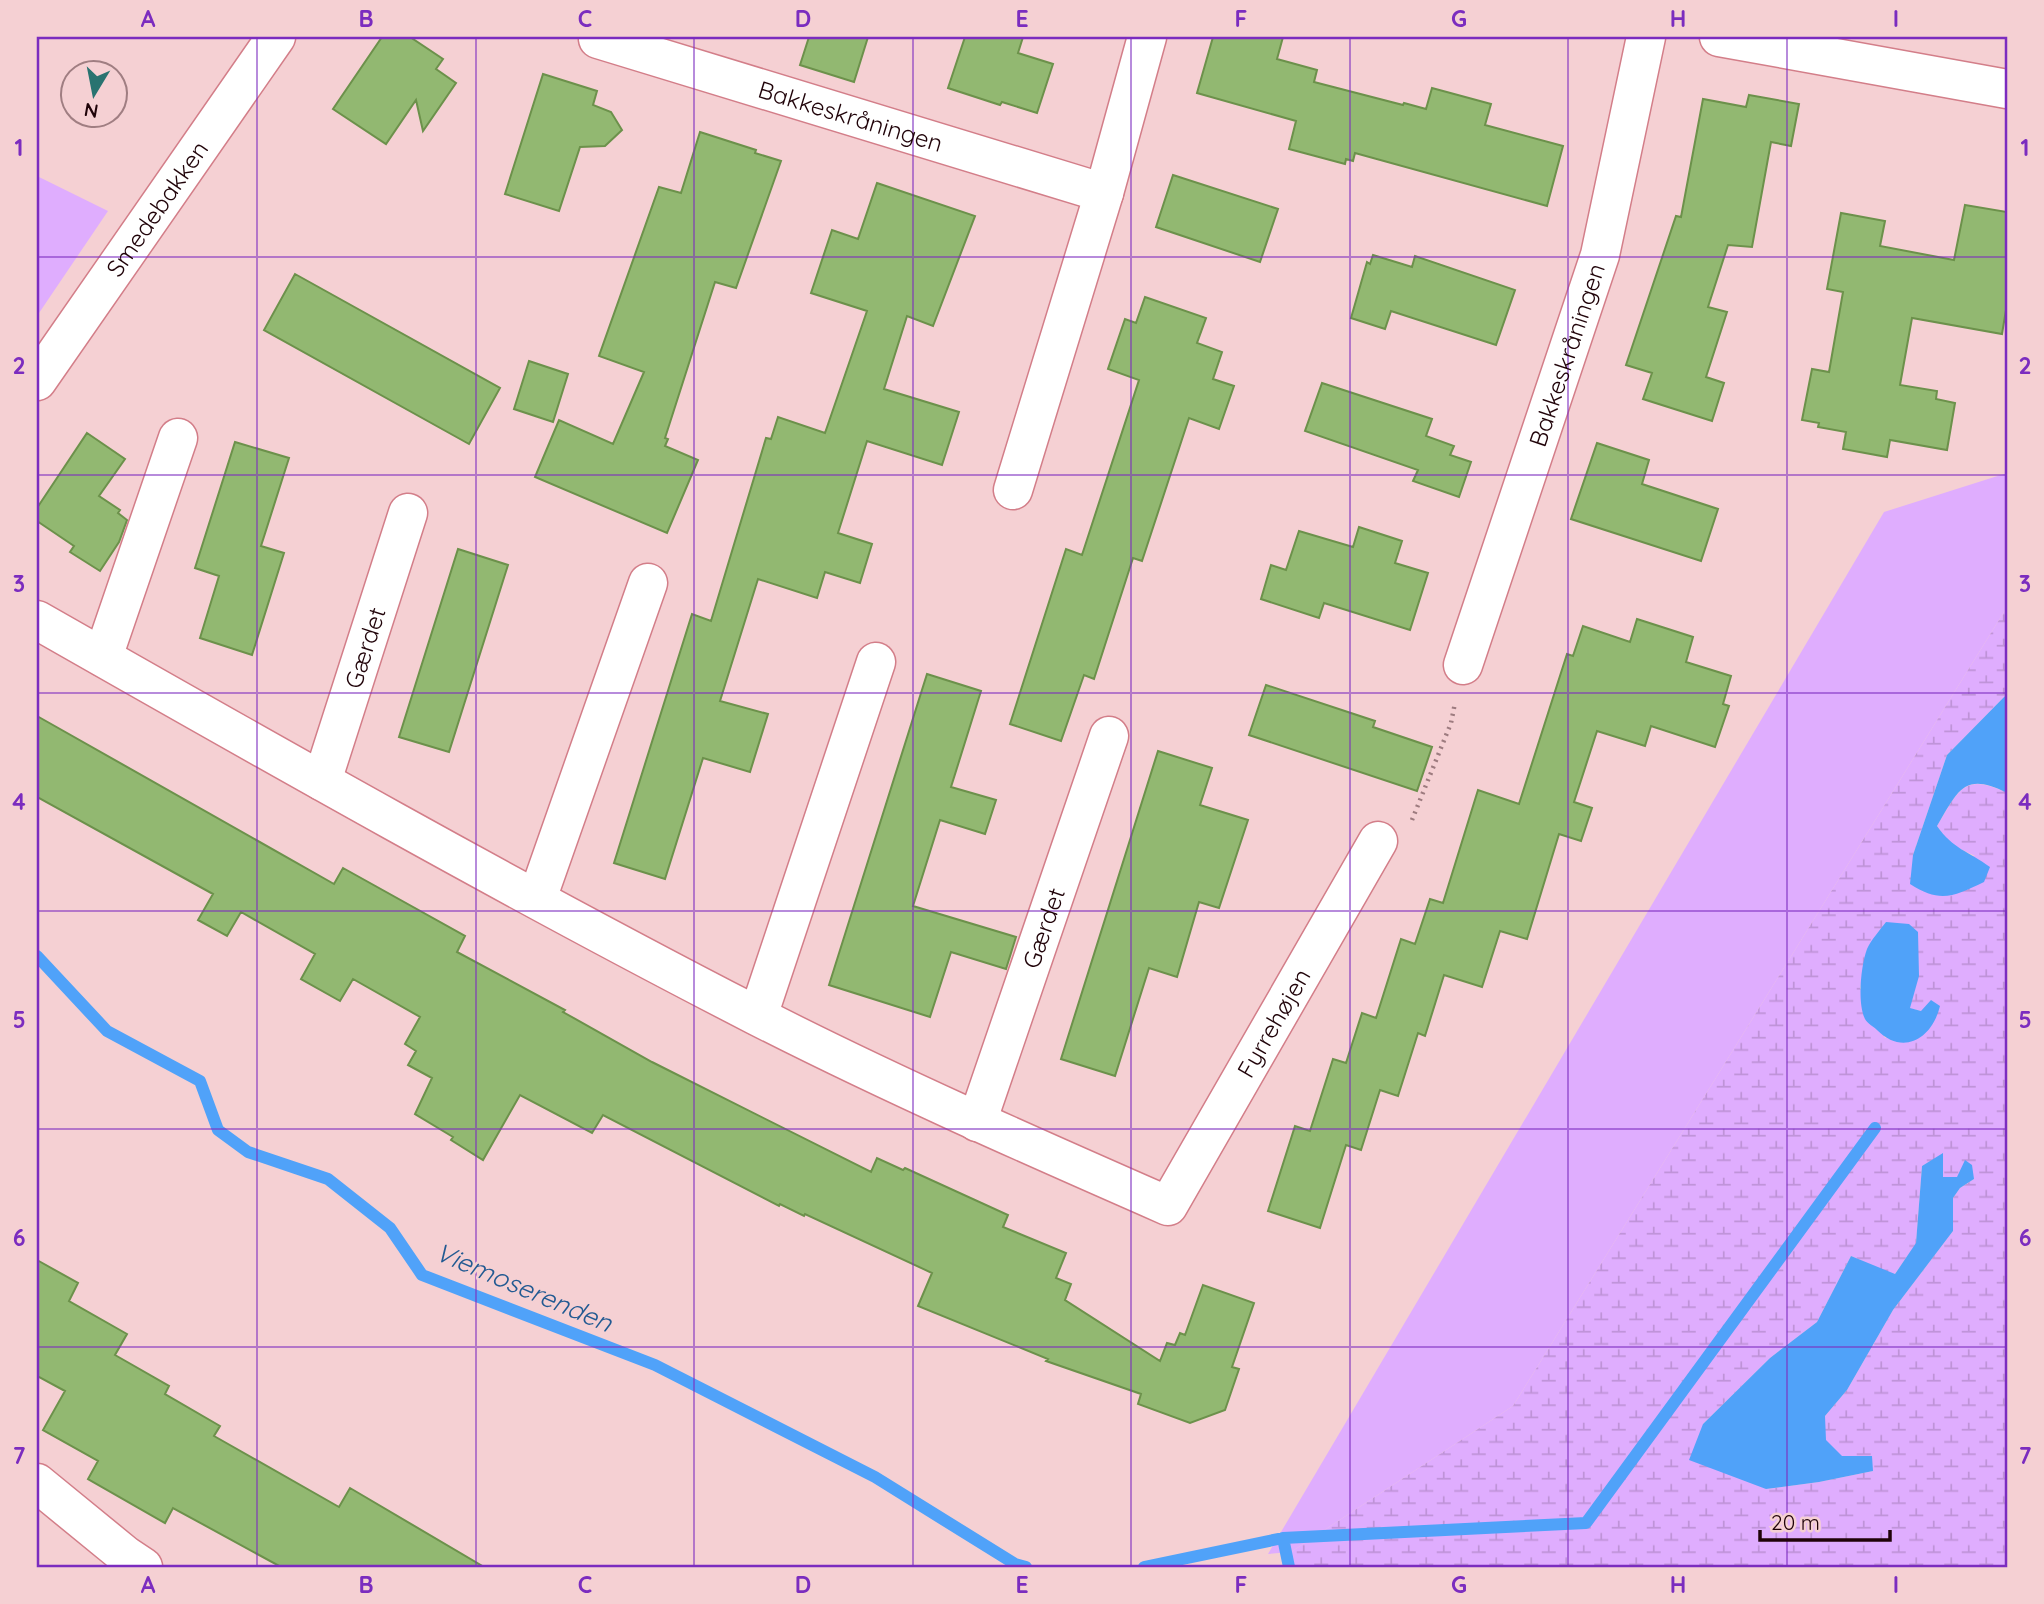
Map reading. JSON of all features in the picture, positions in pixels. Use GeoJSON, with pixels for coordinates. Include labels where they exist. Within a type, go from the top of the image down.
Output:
{"type":"FeatureCollection","features":[{"type":"Feature","properties":{"kind":"street","name":"Smedebakken"},"geometry":{"type":"LineString","coordinates":[[37,382],[276,37]]}},
{"type":"Feature","properties":{"kind":"street"},"geometry":{"type":"LineString","coordinates":[[1013,490],[1104,193],[1147,37]]}},
{"type":"Feature","properties":{"kind":"street","name":"Bakkeskråningen"},"geometry":{"type":"LineString","coordinates":[[1463,665],[1600,255],[1646,37]]}},
{"type":"Feature","properties":{"kind":"street"},"geometry":{"type":"LineString","coordinates":[[1719,37],[2007,89]]}},
{"type":"Feature","properties":{"kind":"street","name":"Bakkeskråningen"},"geometry":{"type":"LineString","coordinates":[[598,39],[1104,193]]}},
{"type":"Feature","properties":{"kind":"street"},"geometry":{"type":"LineString","coordinates":[[103,657],[178,438]]}},
{"type":"Feature","properties":{"kind":"street","name":"Gærdet"},"geometry":{"type":"LineString","coordinates":[[322,781],[408,513]]}},
{"type":"Feature","properties":{"kind":"street"},"geometry":{"type":"LineString","coordinates":[[537,899],[648,583]]}},
{"type":"Feature","properties":{"kind":"street"},"geometry":{"type":"LineString","coordinates":[[37,620],[537,899],[758,1016],[977,1122]]}},
{"type":"Feature","properties":{"kind":"street"},"geometry":{"type":"LineString","coordinates":[[758,1016],[876,662]]}},
{"type":"Feature","properties":{"kind":"street","name":"Gærdet"},"geometry":{"type":"LineString","coordinates":[[977,1122],[1108,736]]}},
{"type":"Feature","properties":{"kind":"street","name":"Fyrrehøjen"},"geometry":{"type":"LineString","coordinates":[[977,1122],[1168,1206],[1378,841]]}},
{"type":"Feature","properties":{"kind":"street"},"geometry":{"type":"LineString","coordinates":[[37,1483],[125,1555],[144,1567]]}},
{"type":"Feature","properties":{"kind":"path"},"geometry":{"type":"LineString","coordinates":[[1378,841],[1411,822],[1451,723],[1463,665]]}},
{"type":"Feature","properties":{"kind":"green space"},"geometry":{"type":"Polygon","coordinates":[[[37,176],[108,211],[37,316],[37,176]]]}},
{"type":"Feature","properties":{"kind":"green space"},"geometry":{"type":"Polygon","coordinates":[[[2007,473],[2007,607],[1513,1406],[1291,1552],[1268,1554],[1884,512],[2007,473]]]}},
{"type":"Feature","properties":{"kind":"green space"},"geometry":{"type":"Polygon","coordinates":[[[2007,607],[2007,694],[1947,755],[1913,855],[1975,856],[1950,844],[1937,826],[1957,795],[1971,785],[1980,784],[2007,793],[2007,1567],[1283,1567],[1291,1552],[1513,1406],[2007,607]],[[1886,922],[1868,948],[1860,988],[1885,1038],[1921,1011],[1909,1008],[1911,1000],[1886,922]],[[1943,1154],[1922,1166],[1916,1244],[1894,1275],[1851,1256],[1817,1322],[1770,1358],[1703,1424],[1766,1489],[1873,1471],[1842,1457],[1825,1440],[1825,1416],[1847,1390],[1893,1310],[1953,1231],[1953,1198],[1960,1188],[1974,1179],[1943,1177],[1943,1154]]]}},
{"type":"Feature","properties":{"kind":"water"},"geometry":{"type":"Polygon","coordinates":[[[2007,694],[2007,793],[1981,784],[1964,788],[1957,794],[1937,826],[1955,845],[1990,867],[1984,882],[1964,891],[1947,896],[1930,894],[1910,884],[1913,855],[1947,755],[2007,694]]]}},
{"type":"Feature","properties":{"kind":"water"},"geometry":{"type":"Polygon","coordinates":[[[1886,922],[1909,924],[1918,932],[1919,976],[1910,1008],[1921,1011],[1931,1000],[1940,1006],[1936,1018],[1923,1035],[1906,1043],[1887,1038],[1869,1023],[1865,1019],[1861,1004],[1862,974],[1867,949],[1886,922]]]}},
{"type":"Feature","properties":{"kind":"water"},"geometry":{"type":"Polygon","coordinates":[[[1943,1153],[1943,1177],[1957,1177],[1965,1160],[1972,1165],[1974,1179],[1960,1188],[1953,1198],[1953,1231],[1893,1310],[1847,1390],[1825,1416],[1826,1440],[1842,1456],[1872,1456],[1873,1471],[1766,1489],[1689,1460],[1703,1424],[1770,1358],[1817,1322],[1851,1256],[1895,1274],[1916,1243],[1922,1166],[1943,1153]]]}},
{"type":"Feature","properties":{"kind":"building"},"geometry":{"type":"Polygon","coordinates":[[[382,37],[410,37],[443,59],[436,69],[456,83],[423,131],[416,100],[386,144],[333,109],[382,37]]]}},
{"type":"Feature","properties":{"kind":"building"},"geometry":{"type":"Polygon","coordinates":[[[809,37],[868,37],[854,82],[800,65],[809,37]]]}},
{"type":"Feature","properties":{"kind":"building"},"geometry":{"type":"Polygon","coordinates":[[[965,37],[1023,37],[1018,53],[1053,64],[1037,113],[1002,102],[1000,105],[948,88],[965,37]]]}},
{"type":"Feature","properties":{"kind":"building"},"geometry":{"type":"Polygon","coordinates":[[[1213,37],[1283,37],[1277,59],[1317,70],[1314,82],[1403,105],[1404,103],[1426,109],[1432,88],[1491,104],[1485,125],[1563,146],[1547,206],[1355,153],[1353,161],[1346,159],[1345,164],[1289,149],[1296,121],[1197,93],[1213,37]]]}},
{"type":"Feature","properties":{"kind":"building"},"geometry":{"type":"Polygon","coordinates":[[[543,74],[597,91],[593,105],[611,112],[622,130],[605,146],[580,147],[559,211],[505,194],[543,74]]]}},
{"type":"Feature","properties":{"kind":"building"},"geometry":{"type":"Polygon","coordinates":[[[1749,95],[1799,104],[1791,146],[1771,142],[1752,247],[1728,245],[1708,307],[1727,312],[1706,377],[1724,383],[1712,421],[1643,399],[1652,373],[1626,365],[1676,216],[1681,217],[1703,99],[1746,107],[1749,95]]]}},
{"type":"Feature","properties":{"kind":"building"},"geometry":{"type":"Polygon","coordinates":[[[700,132],[781,161],[736,288],[715,282],[665,438],[668,439],[665,446],[698,460],[667,533],[535,477],[559,420],[613,444],[644,372],[599,356],[659,187],[681,193],[700,132]]]}},
{"type":"Feature","properties":{"kind":"building"},"geometry":{"type":"Polygon","coordinates":[[[1173,175],[1278,209],[1260,262],[1156,227],[1173,175]]]}},
{"type":"Feature","properties":{"kind":"building"},"geometry":{"type":"Polygon","coordinates":[[[877,183],[975,216],[933,326],[907,316],[884,389],[959,412],[942,465],[867,441],[838,533],[872,544],[860,583],[825,572],[817,598],[758,579],[720,701],[768,714],[750,772],[703,758],[665,879],[614,863],[692,614],[711,621],[766,438],[771,439],[778,417],[825,433],[867,311],[811,293],[832,230],[858,239],[877,183]]]}},
{"type":"Feature","properties":{"kind":"building"},"geometry":{"type":"Polygon","coordinates":[[[1965,205],[2007,212],[2007,304],[2002,334],[1912,318],[1900,385],[1937,391],[1936,399],[1955,403],[1947,450],[1890,440],[1887,457],[1843,449],[1846,432],[1818,427],[1819,423],[1802,420],[1812,369],[1829,372],[1843,292],[1827,289],[1841,213],[1885,221],[1880,246],[1954,260],[1965,205]]]}},
{"type":"Feature","properties":{"kind":"building"},"geometry":{"type":"Polygon","coordinates":[[[1373,255],[1412,267],[1415,256],[1515,290],[1496,345],[1391,311],[1385,329],[1351,318],[1367,262],[1370,264],[1373,255]]]}},
{"type":"Feature","properties":{"kind":"building"},"geometry":{"type":"Polygon","coordinates":[[[295,274],[500,388],[469,444],[264,330],[295,274]]]}},
{"type":"Feature","properties":{"kind":"building"},"geometry":{"type":"Polygon","coordinates":[[[1145,297],[1206,318],[1197,343],[1222,352],[1213,379],[1234,386],[1219,429],[1189,418],[1142,561],[1133,558],[1094,679],[1084,675],[1061,741],[1010,724],[1066,549],[1082,555],[1139,380],[1108,369],[1125,319],[1136,323],[1145,297]]]}},
{"type":"Feature","properties":{"kind":"building"},"geometry":{"type":"Polygon","coordinates":[[[529,361],[568,374],[553,422],[514,409],[529,361]]]}},
{"type":"Feature","properties":{"kind":"building"},"geometry":{"type":"Polygon","coordinates":[[[1322,383],[1432,419],[1426,436],[1454,446],[1450,455],[1471,462],[1459,497],[1413,481],[1418,470],[1305,431],[1322,383]]]}},
{"type":"Feature","properties":{"kind":"building"},"geometry":{"type":"Polygon","coordinates":[[[87,433],[125,459],[99,496],[120,510],[118,513],[127,520],[119,542],[100,571],[70,552],[74,546],[37,521],[37,508],[87,433]]]}},
{"type":"Feature","properties":{"kind":"building"},"geometry":{"type":"Polygon","coordinates":[[[235,442],[289,458],[261,546],[284,553],[252,655],[200,638],[219,576],[195,568],[235,442]]]}},
{"type":"Feature","properties":{"kind":"building"},"geometry":{"type":"Polygon","coordinates":[[[1597,443],[1649,460],[1642,484],[1718,509],[1701,561],[1571,519],[1597,443]]]}},
{"type":"Feature","properties":{"kind":"building"},"geometry":{"type":"Polygon","coordinates":[[[1359,527],[1402,541],[1395,563],[1428,573],[1410,630],[1324,603],[1319,618],[1261,599],[1271,565],[1286,570],[1299,531],[1353,547],[1359,527]]]}},
{"type":"Feature","properties":{"kind":"building"},"geometry":{"type":"Polygon","coordinates":[[[458,549],[508,565],[449,752],[399,737],[458,549]]]}},
{"type":"Feature","properties":{"kind":"building"},"geometry":{"type":"Polygon","coordinates":[[[1637,619],[1693,637],[1686,662],[1731,676],[1723,704],[1729,706],[1715,747],[1651,726],[1645,746],[1597,731],[1574,802],[1592,808],[1581,841],[1559,834],[1527,939],[1500,931],[1482,987],[1444,975],[1425,1036],[1418,1033],[1398,1096],[1380,1090],[1361,1150],[1346,1145],[1320,1228],[1268,1211],[1295,1126],[1310,1131],[1333,1059],[1346,1063],[1362,1013],[1376,1018],[1401,939],[1415,944],[1430,899],[1443,903],[1478,790],[1519,804],[1567,654],[1573,656],[1583,626],[1630,642],[1637,619]]]}},
{"type":"Feature","properties":{"kind":"building"},"geometry":{"type":"Polygon","coordinates":[[[927,674],[981,691],[951,787],[996,800],[985,834],[940,820],[913,906],[1016,937],[1006,969],[951,952],[930,1017],[829,985],[927,674]]]}},
{"type":"Feature","properties":{"kind":"building"},"geometry":{"type":"Polygon","coordinates":[[[1266,685],[1375,721],[1373,727],[1432,747],[1417,791],[1249,735],[1266,685]]]}},
{"type":"Feature","properties":{"kind":"building"},"geometry":{"type":"Polygon","coordinates":[[[37,716],[334,884],[343,868],[465,936],[457,952],[565,1010],[563,1012],[652,1062],[871,1172],[877,1158],[1008,1215],[1003,1227],[1066,1253],[1056,1278],[1071,1284],[1065,1300],[1160,1361],[1167,1343],[1175,1345],[1180,1333],[1185,1335],[1203,1285],[1254,1303],[1232,1367],[1239,1369],[1225,1410],[1190,1423],[1138,1404],[1141,1394],[1046,1361],[1048,1359],[918,1306],[932,1273],[805,1214],[804,1216],[780,1204],[779,1206],[603,1115],[592,1133],[520,1095],[483,1160],[451,1140],[453,1137],[415,1114],[432,1078],[408,1065],[416,1051],[405,1044],[420,1017],[353,979],[340,1001],[301,979],[315,954],[241,912],[227,936],[198,920],[213,894],[37,797],[37,716]]]}},
{"type":"Feature","properties":{"kind":"building"},"geometry":{"type":"Polygon","coordinates":[[[1158,751],[1212,768],[1200,805],[1248,820],[1219,908],[1199,902],[1177,977],[1149,968],[1115,1076],[1061,1059],[1158,751]]]}},
{"type":"Feature","properties":{"kind":"building"},"geometry":{"type":"Polygon","coordinates":[[[37,1260],[78,1283],[69,1301],[127,1334],[115,1355],[169,1386],[165,1394],[220,1426],[214,1436],[339,1507],[350,1488],[484,1567],[281,1567],[173,1508],[165,1523],[88,1479],[98,1461],[43,1430],[65,1391],[37,1376],[37,1260]]]}},
{"type":"Feature","properties":{"kind":"waterway","name":"Viemoserenden"},"geometry":{"type":"LineString","coordinates":[[37,956],[107,1031],[200,1081],[218,1130],[248,1152],[328,1179],[390,1228],[422,1275],[655,1365],[875,1477],[1015,1564],[1026,1567]]}},
{"type":"Feature","properties":{"kind":"waterway"},"geometry":{"type":"LineString","coordinates":[[1283,1538],[1586,1523],[1875,1128]]}},
{"type":"Feature","properties":{"kind":"waterway","name":"Viemoserenden"},"geometry":{"type":"LineString","coordinates":[[1144,1567],[1283,1538],[1289,1567]]}}]}
